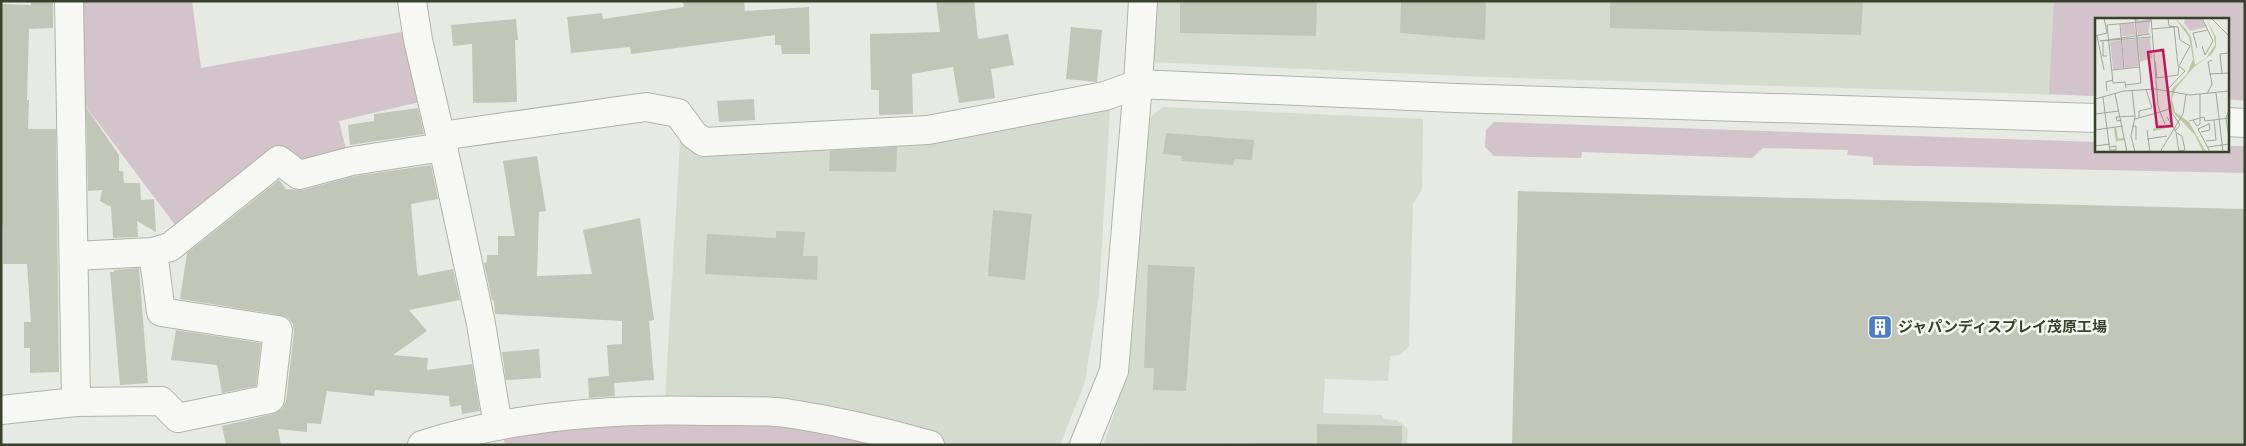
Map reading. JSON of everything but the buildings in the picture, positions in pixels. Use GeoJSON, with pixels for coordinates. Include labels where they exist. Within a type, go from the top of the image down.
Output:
{"type":"FeatureCollection","features":[{"type":"Feature","properties":{"kind":"street"},"geometry":{"type":"LineString","coordinates":[[69,1],[76,402]]}},
{"type":"Feature","properties":{"kind":"street"},"geometry":{"type":"LineString","coordinates":[[412,1],[418,40],[480,324],[498,426]]}},
{"type":"Feature","properties":{"kind":"street"},"geometry":{"type":"LineString","coordinates":[[1084,445],[1114,372],[1138,84],[1142,1]]}},
{"type":"Feature","properties":{"kind":"street"},"geometry":{"type":"LineString","coordinates":[[442,147],[448,135],[646,107],[678,114],[694,135],[704,142],[928,130],[1106,96],[1138,84],[1455,98],[2095,118]]}},
{"type":"Feature","properties":{"kind":"street"},"geometry":{"type":"LineString","coordinates":[[2228,122],[2245,123]]}},
{"type":"Feature","properties":{"kind":"street"},"geometry":{"type":"LineString","coordinates":[[74,256],[153,252],[170,247],[279,160],[299,175],[352,161],[442,147]]}},
{"type":"Feature","properties":{"kind":"street"},"geometry":{"type":"LineString","coordinates":[[1,410],[76,402],[161,401],[178,418],[270,399],[278,330],[161,312],[153,252]]}},
{"type":"Feature","properties":{"kind":"street"},"geometry":{"type":"LineString","coordinates":[[422,445],[455,434],[535,418],[654,410],[785,413],[893,434],[930,445]]}},
{"type":"Feature","properties":{"kind":"shaded area"},"geometry":{"type":"Polygon","coordinates":[[[77,1],[192,1],[201,68],[407,31],[424,101],[339,121],[347,153],[301,167],[278,152],[179,230],[81,100],[77,1]]]}},
{"type":"Feature","properties":{"kind":"shaded area"},"geometry":{"type":"Polygon","coordinates":[[[1154,1],[2245,1],[2245,101],[2228,100],[2228,18],[2095,18],[2095,96],[1486,77],[1149,62],[1154,1]]]}},
{"type":"Feature","properties":{"kind":"shaded area"},"geometry":{"type":"Polygon","coordinates":[[[2054,1],[2245,1],[2245,100],[2228,99],[2228,18],[2095,18],[2095,96],[2049,94],[2054,1]]]}},
{"type":"Feature","properties":{"kind":"shaded area"},"geometry":{"type":"Polygon","coordinates":[[[1106,106],[1110,109],[1099,294],[1085,382],[1060,445],[950,445],[930,437],[665,399],[681,126],[697,148],[1106,106]]]}},
{"type":"Feature","properties":{"kind":"shaded area"},"geometry":{"type":"Polygon","coordinates":[[[1163,107],[1423,119],[1422,190],[1413,204],[1409,346],[1400,355],[1390,356],[1388,381],[1325,379],[1323,413],[1382,415],[1384,419],[1397,420],[1408,429],[1407,445],[1104,443],[1122,390],[1134,315],[1147,120],[1163,107]]]}},
{"type":"Feature","properties":{"kind":"shaded area"},"geometry":{"type":"Polygon","coordinates":[[[1494,122],[2095,142],[2095,151],[2228,151],[2228,146],[2245,146],[2245,173],[1873,165],[1873,157],[1847,155],[1848,150],[1763,148],[1752,158],[1582,152],[1581,158],[1494,156],[1485,147],[1486,130],[1494,122]]]}},
{"type":"Feature","properties":{"kind":"shaded area"},"geometry":{"type":"Polygon","coordinates":[[[664,418],[821,427],[898,445],[505,445],[503,436],[568,423],[664,418]]]}},
{"type":"Feature","properties":{"kind":"place","name":"ジャパンディスプレイ茂原工場"},"geometry":{"type":"Point","coordinates":[1880,327]}}]}
